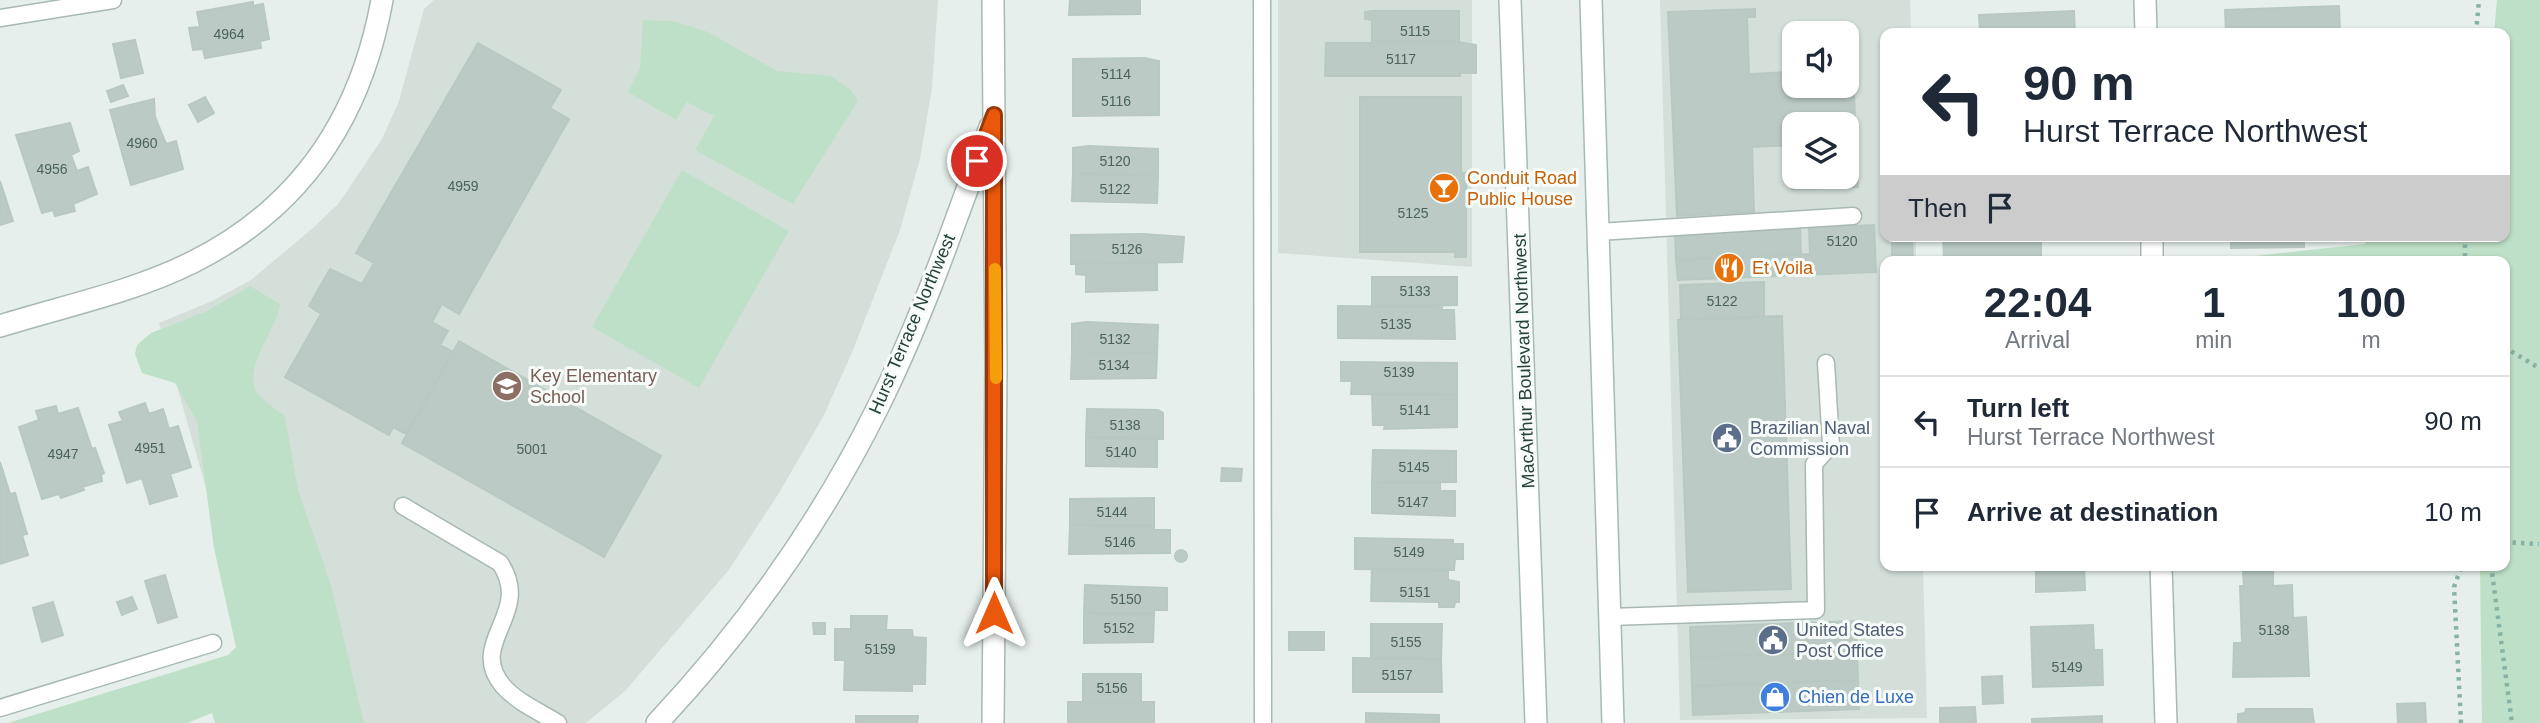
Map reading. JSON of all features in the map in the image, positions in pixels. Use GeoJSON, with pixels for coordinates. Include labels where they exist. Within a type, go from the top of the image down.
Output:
{"type":"FeatureCollection","features":[{"type":"Feature","properties":{"kind":"street"},"geometry":{"type":"LineString","coordinates":[[0,326],[179,268],[216,249],[261,218],[301,180],[348,111],[366,66],[382,0]]}},
{"type":"Feature","properties":{"kind":"street"},"geometry":{"type":"LineString","coordinates":[[993,0],[993,723]]}},
{"type":"Feature","properties":{"kind":"street","name":"MacArthur Boulevard Northwest"},"geometry":{"type":"LineString","coordinates":[[1510,0],[1536,723]]}},
{"type":"Feature","properties":{"kind":"street"},"geometry":{"type":"LineString","coordinates":[[1591,0],[1614,723]]}},
{"type":"Feature","properties":{"kind":"street"},"geometry":{"type":"LineString","coordinates":[[2145,0],[2146,28]]}},
{"type":"Feature","properties":{"kind":"street","name":"Hurst Terrace Northwest"},"geometry":{"type":"LineString","coordinates":[[657,723],[751,614],[809,531],[846,469],[909,340],[994,115]]}},
{"type":"Feature","properties":{"kind":"street"},"geometry":{"type":"LineString","coordinates":[[2161,571],[2166,723]]}},
{"type":"Feature","properties":{"kind":"lane"},"geometry":{"type":"LineString","coordinates":[[0,18],[113,0]]}},
{"type":"Feature","properties":{"kind":"lane"},"geometry":{"type":"LineString","coordinates":[[1262,0],[1263,723]]}},
{"type":"Feature","properties":{"kind":"lane"},"geometry":{"type":"LineString","coordinates":[[1598,232],[1853,216]]}},
{"type":"Feature","properties":{"kind":"lane"},"geometry":{"type":"LineString","coordinates":[[1611,617],[1816,610],[1814,464],[1831,445],[1826,363]]}},
{"type":"Feature","properties":{"kind":"lane"},"geometry":{"type":"LineString","coordinates":[[403,506],[500,563],[510,577],[512,593],[492,648],[494,668],[502,685],[515,697],[558,723]]}},
{"type":"Feature","properties":{"kind":"lane"},"geometry":{"type":"LineString","coordinates":[[0,708],[213,643]]}},
{"type":"Feature","properties":{"kind":"path"},"geometry":{"type":"LineString","coordinates":[[2476,28],[2479,0]]}},
{"type":"Feature","properties":{"kind":"path"},"geometry":{"type":"LineString","coordinates":[[2510,351],[2539,368]]}},
{"type":"Feature","properties":{"kind":"path"},"geometry":{"type":"LineString","coordinates":[[2510,542],[2539,544]]}},
{"type":"Feature","properties":{"kind":"path"},"geometry":{"type":"LineString","coordinates":[[2460,571],[2454,587],[2462,723]]}},
{"type":"Feature","properties":{"kind":"path"},"geometry":{"type":"LineString","coordinates":[[2492,571],[2512,723]]}},
{"type":"Feature","properties":{"kind":"shaded area","name":"Key Elementary School"},"geometry":{"type":"Polygon","coordinates":[[[434,0],[938,0],[932,88],[920,159],[900,230],[851,355],[823,417],[779,493],[728,571],[625,691],[586,723],[304,723],[248,636],[159,323],[212,301],[251,280],[339,203],[382,139],[399,101],[424,9],[434,0]]]}},
{"type":"Feature","properties":{"kind":"shaded area"},"geometry":{"type":"Polygon","coordinates":[[[1278,0],[1472,0],[1472,267],[1278,253],[1278,0]]]}},
{"type":"Feature","properties":{"kind":"shaded area"},"geometry":{"type":"Polygon","coordinates":[[[1660,0],[1910,0],[1911,28],[1880,28],[1880,242],[1916,242],[1916,256],[1880,256],[1880,571],[1923,571],[1927,718],[1680,720],[1660,0]]]}},
{"type":"Feature","properties":{"kind":"green space"},"geometry":{"type":"Polygon","coordinates":[[[2497,0],[2539,0],[2539,723],[2482,723],[2480,571],[2510,571],[2510,256],[2254,256],[2365,242],[2510,242],[2510,28],[2494,28],[2497,0]]]}},
{"type":"Feature","properties":{"kind":"green space"},"geometry":{"type":"Polygon","coordinates":[[[643,20],[672,21],[708,32],[777,71],[831,76],[850,89],[858,101],[793,204],[695,150],[714,116],[687,102],[676,120],[628,92],[640,68],[643,20]]]}},
{"type":"Feature","properties":{"kind":"green space"},"geometry":{"type":"Polygon","coordinates":[[[682,170],[789,231],[699,388],[592,327],[682,170]]]}},
{"type":"Feature","properties":{"kind":"green space"},"geometry":{"type":"Polygon","coordinates":[[[250,286],[280,304],[256,363],[254,385],[262,398],[285,416],[298,490],[331,585],[364,723],[215,723],[212,713],[187,723],[8,723],[228,655],[236,647],[214,548],[197,421],[175,383],[142,373],[135,354],[137,345],[151,333],[207,311],[250,286]]]}},
{"type":"Feature","properties":{"kind":"building"},"geometry":{"type":"Polygon","coordinates":[[[1070,0],[1140,0],[1140,14],[1069,15],[1070,0]]]}},
{"type":"Feature","properties":{"kind":"building"},"geometry":{"type":"Polygon","coordinates":[[[253,2],[253,6],[263,4],[269,39],[260,41],[261,48],[205,58],[203,49],[193,50],[189,28],[200,27],[197,12],[253,2]]]}},
{"type":"Feature","properties":{"kind":"building"},"geometry":{"type":"Polygon","coordinates":[[[2339,6],[2340,28],[2226,28],[2225,10],[2339,6]]]}},
{"type":"Feature","properties":{"kind":"building"},"geometry":{"type":"Polygon","coordinates":[[[1755,9],[1755,17],[1747,17],[1749,74],[1782,72],[1782,98],[1854,98],[1855,112],[1782,112],[1782,146],[1752,147],[1754,212],[1677,216],[1668,12],[1755,9]]]}},
{"type":"Feature","properties":{"kind":"building"},"geometry":{"type":"Polygon","coordinates":[[[1372,11],[1459,11],[1459,42],[1372,41],[1372,20],[1365,19],[1365,12],[1372,11]]]}},
{"type":"Feature","properties":{"kind":"building"},"geometry":{"type":"Polygon","coordinates":[[[2074,11],[2075,28],[1980,28],[1979,15],[2074,11]]]}},
{"type":"Feature","properties":{"kind":"building"},"geometry":{"type":"Polygon","coordinates":[[[135,40],[143,73],[121,78],[113,44],[135,40]]]}},
{"type":"Feature","properties":{"kind":"building"},"geometry":{"type":"Polygon","coordinates":[[[1459,42],[1476,45],[1476,73],[1460,73],[1460,76],[1325,76],[1326,43],[1459,42]]]}},
{"type":"Feature","properties":{"kind":"building"},"geometry":{"type":"Polygon","coordinates":[[[478,43],[561,90],[550,108],[569,119],[459,314],[442,304],[432,322],[448,331],[440,345],[453,352],[406,434],[393,427],[389,435],[285,377],[321,314],[309,306],[330,269],[362,284],[374,263],[356,253],[478,43]]]}},
{"type":"Feature","properties":{"kind":"building"},"geometry":{"type":"Polygon","coordinates":[[[1144,58],[1159,61],[1159,88],[1073,88],[1073,59],[1144,58]]]}},
{"type":"Feature","properties":{"kind":"building"},"geometry":{"type":"Polygon","coordinates":[[[123,85],[128,96],[111,102],[107,91],[123,85]]]}},
{"type":"Feature","properties":{"kind":"building"},"geometry":{"type":"Polygon","coordinates":[[[1073,88],[1159,88],[1159,115],[1073,116],[1073,88]]]}},
{"type":"Feature","properties":{"kind":"building"},"geometry":{"type":"Polygon","coordinates":[[[205,97],[214,113],[198,122],[189,105],[205,97]]]}},
{"type":"Feature","properties":{"kind":"building"},"geometry":{"type":"Polygon","coordinates":[[[1360,97],[1461,97],[1461,173],[1466,173],[1466,257],[1455,257],[1455,252],[1360,252],[1360,97]]]}},
{"type":"Feature","properties":{"kind":"building"},"geometry":{"type":"Polygon","coordinates":[[[154,99],[155,117],[166,144],[176,141],[183,169],[131,185],[110,110],[154,99]]]}},
{"type":"Feature","properties":{"kind":"building"},"geometry":{"type":"Polygon","coordinates":[[[70,123],[79,151],[71,155],[77,171],[88,167],[97,194],[73,204],[75,211],[55,216],[53,210],[42,213],[16,135],[70,123]]]}},
{"type":"Feature","properties":{"kind":"building"},"geometry":{"type":"Polygon","coordinates":[[[1089,146],[1158,149],[1158,176],[1073,173],[1073,148],[1089,146]]]}},
{"type":"Feature","properties":{"kind":"building"},"geometry":{"type":"Polygon","coordinates":[[[1073,173],[1158,176],[1157,203],[1072,201],[1073,173]]]}},
{"type":"Feature","properties":{"kind":"building"},"geometry":{"type":"Polygon","coordinates":[[[0,181],[13,221],[0,225],[0,181]]]}},
{"type":"Feature","properties":{"kind":"building"},"geometry":{"type":"Polygon","coordinates":[[[1874,225],[1876,272],[1678,280],[1676,260],[1810,254],[1809,228],[1874,225]]]}},
{"type":"Feature","properties":{"kind":"building"},"geometry":{"type":"Polygon","coordinates":[[[1800,227],[1801,254],[1676,260],[1675,233],[1800,227]]]}},
{"type":"Feature","properties":{"kind":"building"},"geometry":{"type":"Polygon","coordinates":[[[1143,234],[1184,237],[1182,262],[1071,264],[1071,235],[1143,234]]]}},
{"type":"Feature","properties":{"kind":"building"},"geometry":{"type":"Polygon","coordinates":[[[1892,242],[1912,242],[1913,256],[1892,256],[1892,242]]]}},
{"type":"Feature","properties":{"kind":"building"},"geometry":{"type":"Polygon","coordinates":[[[1943,242],[2041,242],[2041,256],[1944,256],[1943,242]]]}},
{"type":"Feature","properties":{"kind":"building"},"geometry":{"type":"Polygon","coordinates":[[[2231,242],[2304,242],[2304,247],[2231,248],[2231,242]]]}},
{"type":"Feature","properties":{"kind":"building"},"geometry":{"type":"Polygon","coordinates":[[[1076,264],[1157,264],[1157,290],[1086,292],[1086,275],[1076,274],[1076,264]]]}},
{"type":"Feature","properties":{"kind":"building"},"geometry":{"type":"Polygon","coordinates":[[[1372,277],[1457,277],[1457,305],[1372,307],[1372,277]]]}},
{"type":"Feature","properties":{"kind":"building"},"geometry":{"type":"Polygon","coordinates":[[[1764,282],[1764,317],[1681,320],[1680,285],[1764,282]]]}},
{"type":"Feature","properties":{"kind":"building"},"geometry":{"type":"Polygon","coordinates":[[[1338,306],[1442,307],[1442,310],[1454,310],[1455,339],[1338,338],[1338,306]]]}},
{"type":"Feature","properties":{"kind":"building"},"geometry":{"type":"Polygon","coordinates":[[[1782,316],[1791,589],[1688,592],[1678,320],[1782,316]]]}},
{"type":"Feature","properties":{"kind":"building"},"geometry":{"type":"Polygon","coordinates":[[[1087,322],[1158,325],[1157,353],[1072,352],[1072,324],[1087,322]]]}},
{"type":"Feature","properties":{"kind":"building"},"geometry":{"type":"Polygon","coordinates":[[[459,341],[661,456],[604,557],[402,443],[459,341]]]}},
{"type":"Feature","properties":{"kind":"building"},"geometry":{"type":"Polygon","coordinates":[[[1072,352],[1157,353],[1156,378],[1071,379],[1072,352]]]}},
{"type":"Feature","properties":{"kind":"building"},"geometry":{"type":"Polygon","coordinates":[[[1341,362],[1457,363],[1457,395],[1351,394],[1352,381],[1341,381],[1341,362]]]}},
{"type":"Feature","properties":{"kind":"building"},"geometry":{"type":"Polygon","coordinates":[[[1372,394],[1457,395],[1457,427],[1384,429],[1385,425],[1373,425],[1372,394]]]}},
{"type":"Feature","properties":{"kind":"building"},"geometry":{"type":"Polygon","coordinates":[[[145,403],[149,414],[163,409],[169,429],[178,426],[191,467],[170,474],[177,496],[150,504],[142,478],[127,483],[109,425],[123,421],[119,412],[145,403]]]}},
{"type":"Feature","properties":{"kind":"building"},"geometry":{"type":"Polygon","coordinates":[[[56,406],[58,414],[78,408],[92,449],[95,448],[104,473],[101,475],[102,481],[82,487],[84,490],[61,498],[59,494],[42,499],[19,427],[39,420],[36,411],[56,406]]]}},
{"type":"Feature","properties":{"kind":"building"},"geometry":{"type":"Polygon","coordinates":[[[1087,409],[1158,410],[1163,413],[1163,439],[1086,437],[1087,409]]]}},
{"type":"Feature","properties":{"kind":"building"},"geometry":{"type":"Polygon","coordinates":[[[1086,437],[1157,439],[1157,467],[1086,466],[1086,437]]]}},
{"type":"Feature","properties":{"kind":"building"},"geometry":{"type":"Polygon","coordinates":[[[1373,450],[1456,451],[1456,482],[1372,483],[1373,450]]]}},
{"type":"Feature","properties":{"kind":"building"},"geometry":{"type":"Polygon","coordinates":[[[0,462],[10,494],[15,493],[27,534],[22,535],[28,555],[0,564],[0,462]]]}},
{"type":"Feature","properties":{"kind":"building"},"geometry":{"type":"Polygon","coordinates":[[[1222,468],[1242,469],[1241,481],[1221,481],[1222,468]]]}},
{"type":"Feature","properties":{"kind":"building"},"geometry":{"type":"Polygon","coordinates":[[[1440,482],[1440,491],[1455,491],[1455,516],[1372,513],[1372,483],[1440,482]]]}},
{"type":"Feature","properties":{"kind":"building"},"geometry":{"type":"Polygon","coordinates":[[[1154,498],[1154,526],[1070,525],[1070,499],[1154,498]]]}},
{"type":"Feature","properties":{"kind":"building"},"geometry":{"type":"Polygon","coordinates":[[[1070,525],[1154,526],[1154,530],[1170,530],[1170,553],[1069,554],[1070,525]]]}},
{"type":"Feature","properties":{"kind":"building"},"geometry":{"type":"Polygon","coordinates":[[[1355,538],[1453,540],[1453,544],[1463,544],[1463,559],[1455,559],[1454,570],[1355,569],[1355,538]]]}},
{"type":"Feature","properties":{"kind":"building"},"geometry":{"type":"Polygon","coordinates":[[[1181,550],[1187,556],[1181,562],[1175,556],[1181,550]]]}},
{"type":"Feature","properties":{"kind":"building"},"geometry":{"type":"Polygon","coordinates":[[[1372,569],[1448,571],[1448,580],[1459,582],[1459,602],[1455,602],[1454,607],[1439,607],[1439,602],[1371,601],[1372,569]]]}},
{"type":"Feature","properties":{"kind":"building"},"geometry":{"type":"Polygon","coordinates":[[[2036,571],[2084,571],[2085,590],[2036,592],[2036,571]]]}},
{"type":"Feature","properties":{"kind":"building"},"geometry":{"type":"Polygon","coordinates":[[[2273,571],[2273,586],[2292,585],[2293,618],[2306,617],[2309,676],[2233,677],[2234,643],[2242,643],[2240,586],[2244,586],[2243,572],[2273,571]]]}},
{"type":"Feature","properties":{"kind":"building"},"geometry":{"type":"Polygon","coordinates":[[[165,575],[177,617],[158,623],[145,581],[165,575]]]}},
{"type":"Feature","properties":{"kind":"building"},"geometry":{"type":"Polygon","coordinates":[[[1085,585],[1167,588],[1167,610],[1154,610],[1154,614],[1084,613],[1085,585]]]}},
{"type":"Feature","properties":{"kind":"building"},"geometry":{"type":"Polygon","coordinates":[[[132,597],[137,609],[122,615],[117,602],[132,597]]]}},
{"type":"Feature","properties":{"kind":"building"},"geometry":{"type":"Polygon","coordinates":[[[53,602],[63,635],[42,642],[33,608],[53,602]]]}},
{"type":"Feature","properties":{"kind":"building"},"geometry":{"type":"Polygon","coordinates":[[[1084,613],[1154,614],[1153,642],[1084,643],[1084,613]]]}},
{"type":"Feature","properties":{"kind":"building"},"geometry":{"type":"Polygon","coordinates":[[[851,616],[887,616],[886,630],[912,630],[913,637],[926,638],[925,684],[912,684],[912,691],[844,690],[845,660],[835,660],[835,629],[851,629],[851,616]]]}},
{"type":"Feature","properties":{"kind":"building","name":"United States Post Office"},"geometry":{"type":"Polygon","coordinates":[[[1856,621],[1857,652],[1691,657],[1690,627],[1856,621]]]}},
{"type":"Feature","properties":{"kind":"building"},"geometry":{"type":"Polygon","coordinates":[[[813,623],[825,623],[825,634],[814,634],[813,623]]]}},
{"type":"Feature","properties":{"kind":"building"},"geometry":{"type":"Polygon","coordinates":[[[1371,624],[1442,624],[1441,659],[1371,659],[1371,624]]]}},
{"type":"Feature","properties":{"kind":"building"},"geometry":{"type":"Polygon","coordinates":[[[2093,625],[2094,650],[2102,650],[2103,685],[2033,687],[2031,627],[2093,625]]]}},
{"type":"Feature","properties":{"kind":"building"},"geometry":{"type":"Polygon","coordinates":[[[1289,632],[1324,632],[1324,650],[1289,650],[1289,632]]]}},
{"type":"Feature","properties":{"kind":"building"},"geometry":{"type":"Polygon","coordinates":[[[1857,652],[1858,680],[1692,686],[1691,657],[1857,652]]]}},
{"type":"Feature","properties":{"kind":"building"},"geometry":{"type":"Polygon","coordinates":[[[1353,658],[1441,659],[1442,692],[1353,692],[1353,658]]]}},
{"type":"Feature","properties":{"kind":"building"},"geometry":{"type":"Polygon","coordinates":[[[1083,674],[1141,674],[1141,702],[1083,702],[1083,674]]]}},
{"type":"Feature","properties":{"kind":"building"},"geometry":{"type":"Polygon","coordinates":[[[2002,676],[2003,703],[1983,704],[1982,677],[2002,676]]]}},
{"type":"Feature","properties":{"kind":"building","name":"Chien de Luxe"},"geometry":{"type":"Polygon","coordinates":[[[1858,680],[1859,709],[1693,715],[1692,686],[1858,680]]]}},
{"type":"Feature","properties":{"kind":"building"},"geometry":{"type":"Polygon","coordinates":[[[1068,702],[1154,702],[1154,723],[1068,723],[1068,702]]]}},
{"type":"Feature","properties":{"kind":"building"},"geometry":{"type":"Polygon","coordinates":[[[2425,703],[2426,723],[2398,723],[2397,704],[2425,703]]]}},
{"type":"Feature","properties":{"kind":"building"},"geometry":{"type":"Polygon","coordinates":[[[1975,707],[1976,723],[1940,723],[1940,708],[1975,707]]]}},
{"type":"Feature","properties":{"kind":"building"},"geometry":{"type":"Polygon","coordinates":[[[2246,709],[2312,709],[2314,723],[2238,723],[2238,714],[2245,713],[2246,709]]]}},
{"type":"Feature","properties":{"kind":"building"},"geometry":{"type":"Polygon","coordinates":[[[1366,713],[1439,715],[1439,723],[1366,723],[1366,713]]]}},
{"type":"Feature","properties":{"kind":"building"},"geometry":{"type":"Polygon","coordinates":[[[856,716],[918,716],[917,723],[856,723],[856,716]]]}},
{"type":"Feature","properties":{"kind":"building"},"geometry":{"type":"Polygon","coordinates":[[[2102,716],[2102,723],[2032,723],[2032,719],[2102,716]]]}},
{"type":"Feature","properties":{"kind":"slow traffic"},"geometry":{"type":"LineString","coordinates":[[995,269],[996,378]]}},
{"type":"Feature","properties":{"kind":"place","name":"Conduit Road Public House"},"geometry":{"type":"Point","coordinates":[1444,188]}},
{"type":"Feature","properties":{"kind":"place","name":"Et Voila"},"geometry":{"type":"Point","coordinates":[1729,268]}},
{"type":"Feature","properties":{"kind":"place","name":"Key Elementary School"},"geometry":{"type":"Point","coordinates":[507,386]}},
{"type":"Feature","properties":{"kind":"place","name":"Brazilian Naval Commission"},"geometry":{"type":"Point","coordinates":[1727,438]}},
{"type":"Feature","properties":{"kind":"place","name":"United States Post Office"},"geometry":{"type":"Point","coordinates":[1773,640]}},
{"type":"Feature","properties":{"kind":"place","name":"Chien de Luxe"},"geometry":{"type":"Point","coordinates":[1775,697]}},
{"type":"Feature","properties":{"kind":"route"},"geometry":{"type":"LineString","coordinates":[[977,161],[994,115],[994,613]]}}]}
